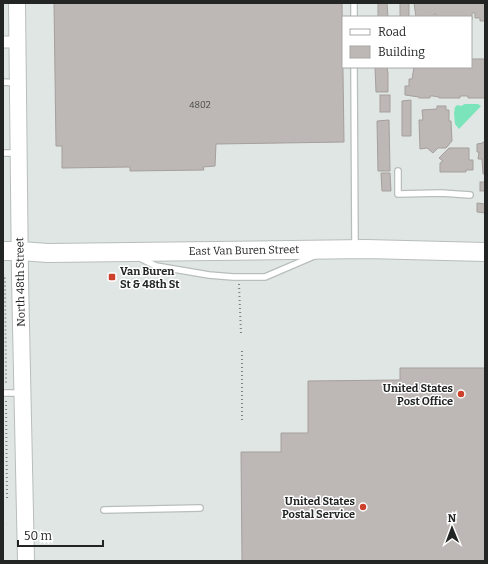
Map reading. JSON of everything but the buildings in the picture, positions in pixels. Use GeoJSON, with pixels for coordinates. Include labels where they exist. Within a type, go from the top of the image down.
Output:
{"type":"FeatureCollection","features":[{"type":"Feature","properties":{"kind":"main road","name":"East Van Buren Street"},"geometry":{"type":"LineString","coordinates":[[11,251],[48,253],[355,249],[485,252]]}},
{"type":"Feature","properties":{"kind":"street","name":"North 48th Street"},"geometry":{"type":"LineString","coordinates":[[17,3],[10,42],[11,251],[22,393],[26,561]]}},
{"type":"Feature","properties":{"kind":"lane"},"geometry":{"type":"LineString","coordinates":[[354,3],[354,16]]}},
{"type":"Feature","properties":{"kind":"lane"},"geometry":{"type":"LineString","coordinates":[[354,68],[355,249]]}},
{"type":"Feature","properties":{"kind":"lane"},"geometry":{"type":"LineString","coordinates":[[398,171],[398,194],[441,193],[470,195]]}},
{"type":"Feature","properties":{"kind":"lane"},"geometry":{"type":"LineString","coordinates":[[129,252],[156,266],[208,275],[265,277],[330,249]]}},
{"type":"Feature","properties":{"kind":"lane"},"geometry":{"type":"LineString","coordinates":[[3,393],[22,393]]}},
{"type":"Feature","properties":{"kind":"lane"},"geometry":{"type":"LineString","coordinates":[[104,510],[200,508]]}},
{"type":"Feature","properties":{"kind":"path"},"geometry":{"type":"LineString","coordinates":[[238,283],[241,334]]}},
{"type":"Feature","properties":{"kind":"path"},"geometry":{"type":"LineString","coordinates":[[242,350],[242,422]]}},
{"type":"Feature","properties":{"kind":"path"},"geometry":{"type":"LineString","coordinates":[[3,523],[7,524]]}},
{"type":"Feature","properties":{"kind":"shaded area"},"geometry":{"type":"Polygon","coordinates":[[[465,104],[478,104],[481,106],[459,129],[455,124],[455,107],[457,105],[461,106],[465,104]]]}},
{"type":"Feature","properties":{"kind":"place","name":"Van Buren St & 48th St"},"geometry":{"type":"Point","coordinates":[112,277]}},
{"type":"Feature","properties":{"kind":"place","name":"United States Post Office"},"geometry":{"type":"Point","coordinates":[461,394]}},
{"type":"Feature","properties":{"kind":"place","name":"United States Postal Service"},"geometry":{"type":"Point","coordinates":[363,507]}}]}
